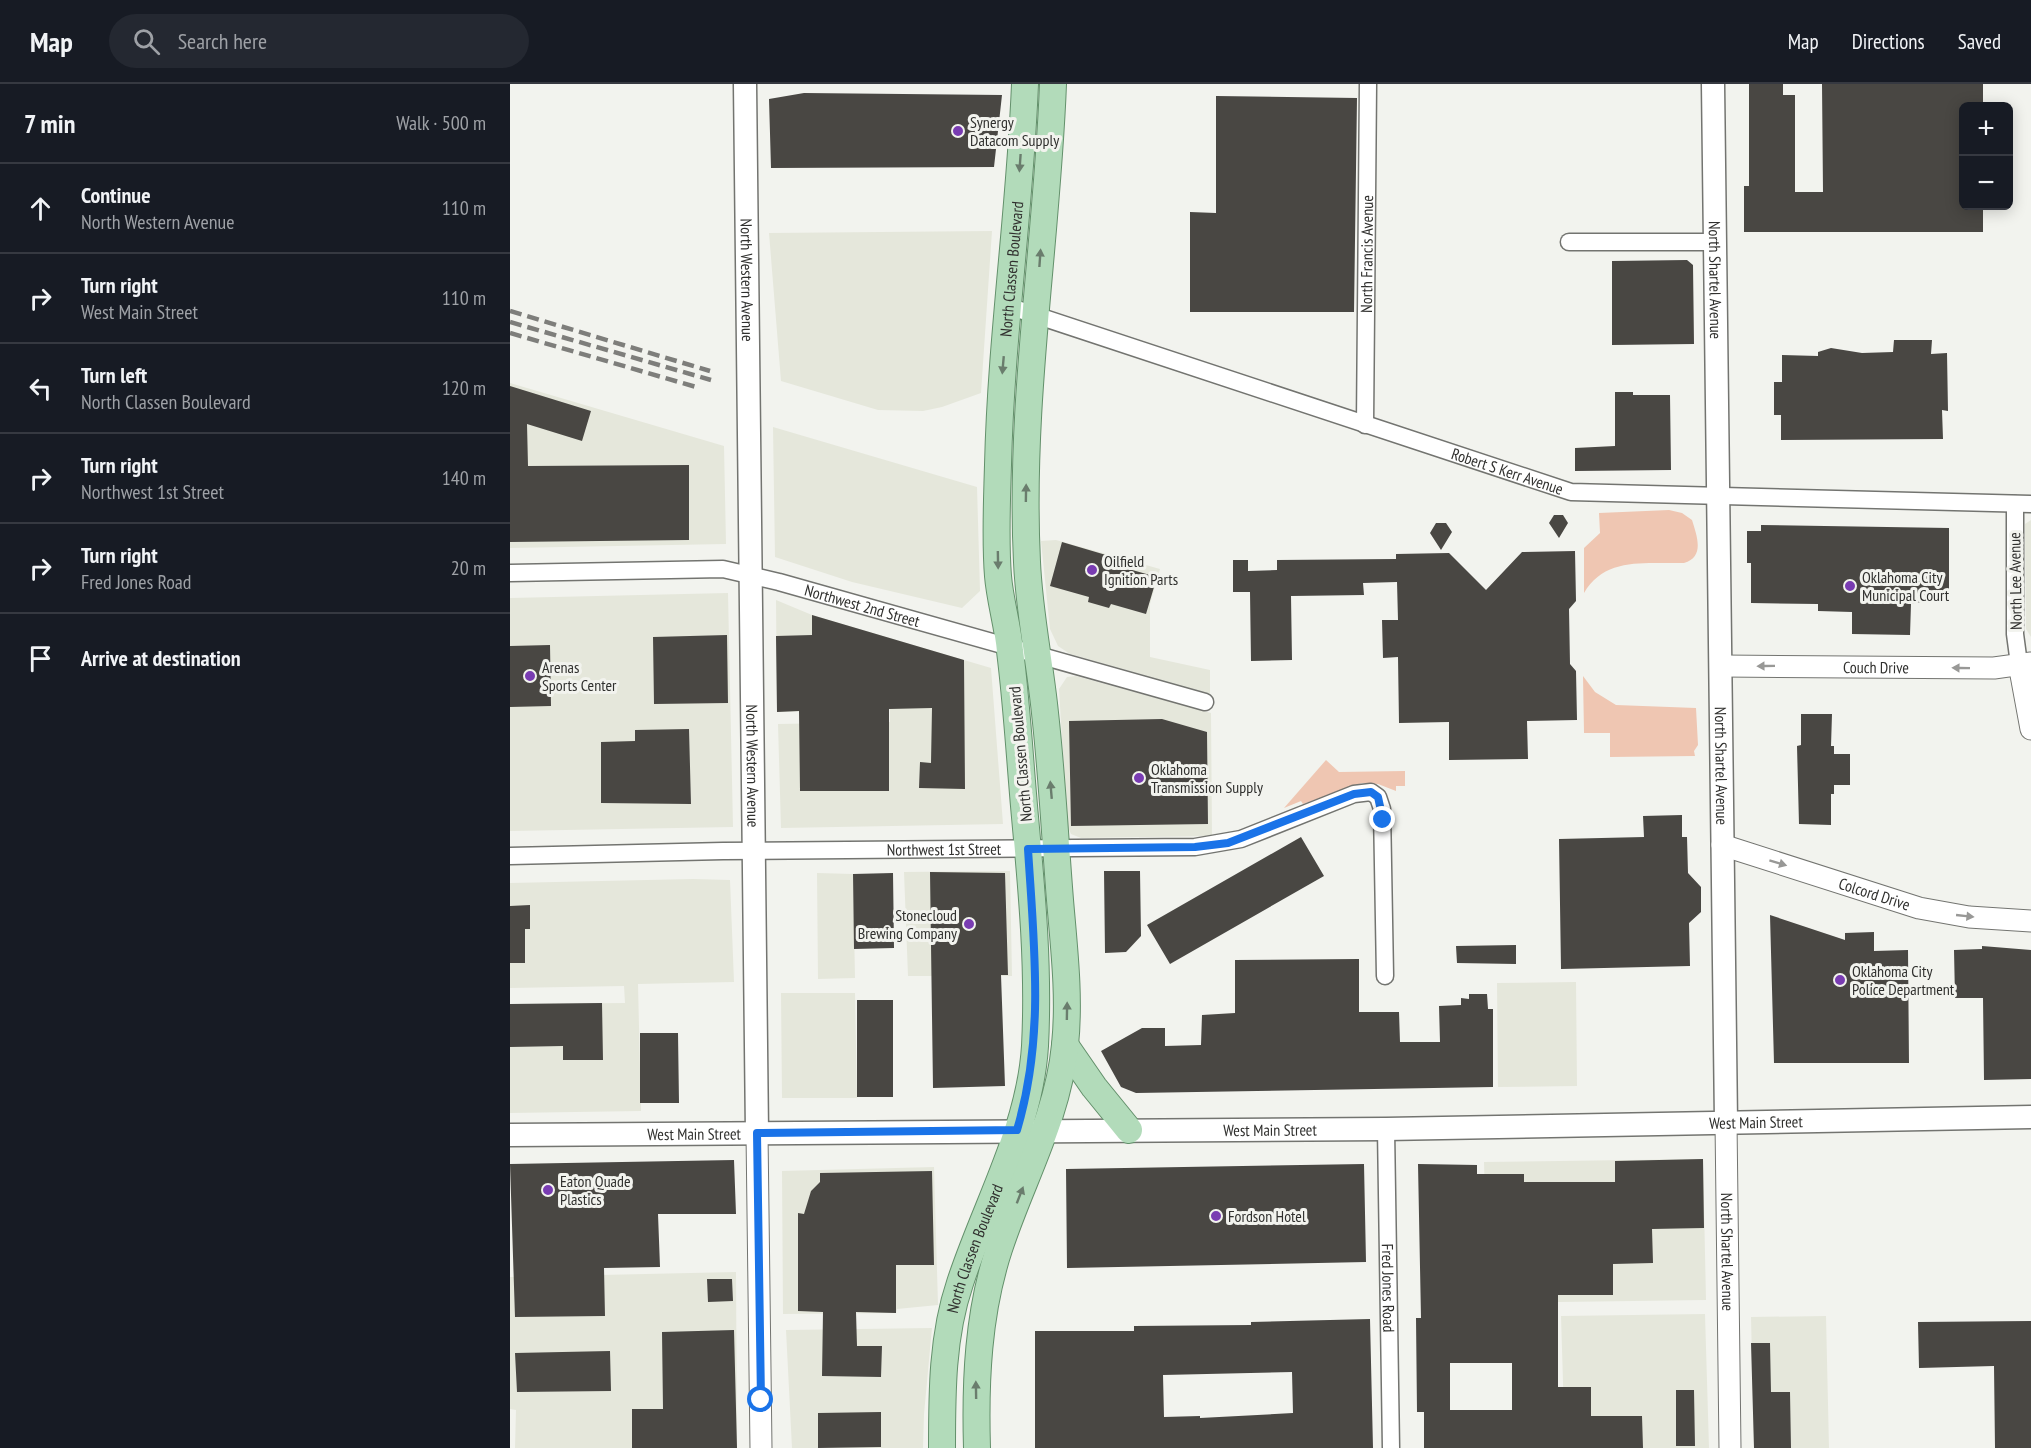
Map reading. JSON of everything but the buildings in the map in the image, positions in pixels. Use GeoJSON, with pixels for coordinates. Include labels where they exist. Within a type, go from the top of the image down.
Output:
{"type":"FeatureCollection","features":[{"type":"Feature","properties":{"kind":"main road","name":"North Western Avenue"},"geometry":{"type":"LineString","coordinates":[[746,84],[757,1133]]}},
{"type":"Feature","properties":{"kind":"main road","name":"North Classen Boulevard"},"geometry":{"type":"LineString","coordinates":[[942,1448],[942,1398],[951,1320],[959,1285],[1017,1130],[1027,1095],[1035,1050],[1037,980],[1028,849],[1010,647],[998,576],[997,516],[1002,373],[1024,84]]}},
{"type":"Feature","properties":{"kind":"main road","name":"North Classen Boulevard"},"geometry":{"type":"LineString","coordinates":[[977,1448],[975,1380],[990,1283],[999,1249],[1046,1130],[1062,1073],[1065,1044],[1066,976],[1038,656],[1030,604],[1025,520],[1026,451],[1053,84]]}},
{"type":"Feature","properties":{"kind":"main road","name":"North Shartel Avenue"},"geometry":{"type":"LineString","coordinates":[[1713,84],[1720,496],[1726,1122]]}},
{"type":"Feature","properties":{"kind":"main road"},"geometry":{"type":"LineString","coordinates":[[1065,1044],[1094,1087],[1129,1130]]}},
{"type":"Feature","properties":{"kind":"main road","name":"West Main Street"},"geometry":{"type":"LineString","coordinates":[[510,1135],[1386,1129],[2031,1117]]}},
{"type":"Feature","properties":{"kind":"street","name":"North Francis Avenue"},"geometry":{"type":"LineString","coordinates":[[1365,425],[1368,84]]}},
{"type":"Feature","properties":{"kind":"street"},"geometry":{"type":"LineString","coordinates":[[1569,242],[1716,242]]}},
{"type":"Feature","properties":{"kind":"street","name":"Robert S Kerr Avenue"},"geometry":{"type":"LineString","coordinates":[[1008,306],[1571,492],[2023,504]]}},
{"type":"Feature","properties":{"kind":"street","name":"North Lee Avenue"},"geometry":{"type":"LineString","coordinates":[[2023,504],[2015,634],[2025,664],[2031,729]]}},
{"type":"Feature","properties":{"kind":"street","name":"Northwest 2nd Street"},"geometry":{"type":"LineString","coordinates":[[510,573],[723,569],[1204,702]]}},
{"type":"Feature","properties":{"kind":"street","name":"Couch Drive"},"geometry":{"type":"LineString","coordinates":[[1722,666],[1994,668],[2025,664]]}},
{"type":"Feature","properties":{"kind":"street","name":"Northwest 1st Street"},"geometry":{"type":"LineString","coordinates":[[510,856],[1195,847],[1228,843],[1354,794],[1367,792],[1378,797],[1382,809],[1385,976]]}},
{"type":"Feature","properties":{"kind":"street","name":"Colcord Drive"},"geometry":{"type":"LineString","coordinates":[[1722,845],[1919,908],[1969,917],[2031,921]]}},
{"type":"Feature","properties":{"kind":"street","name":"North Shartel Avenue"},"geometry":{"type":"LineString","coordinates":[[1726,1122],[1730,1448]]}},
{"type":"Feature","properties":{"kind":"street","name":"Fred Jones Road"},"geometry":{"type":"LineString","coordinates":[[1386,1129],[1391,1448]]}},
{"type":"Feature","properties":{"kind":"street","name":"North Western Avenue"},"geometry":{"type":"LineString","coordinates":[[757,1133],[761,1448]]}},
{"type":"Feature","properties":{"kind":"shaded area"},"geometry":{"type":"Polygon","coordinates":[[[992,231],[981,393],[942,407],[923,411],[878,410],[781,381],[769,233],[992,231]]]}},
{"type":"Feature","properties":{"kind":"shaded area"},"geometry":{"type":"Polygon","coordinates":[[[510,383],[724,446],[726,544],[510,548],[510,383]]]}},
{"type":"Feature","properties":{"kind":"shaded area"},"geometry":{"type":"Polygon","coordinates":[[[773,427],[977,487],[980,591],[962,608],[852,582],[775,557],[773,427]]]}},
{"type":"Feature","properties":{"kind":"shaded area"},"geometry":{"type":"Polygon","coordinates":[[[1669,510],[1682,513],[1692,520],[1698,545],[1695,556],[1691,560],[1684,563],[1628,564],[1615,568],[1603,573],[1593,581],[1584,593],[1584,548],[1600,533],[1599,513],[1669,510]]]}},
{"type":"Feature","properties":{"kind":"shaded area"},"geometry":{"type":"Polygon","coordinates":[[[2031,520],[2031,637],[2026,629],[2025,524],[2031,520]]]}},
{"type":"Feature","properties":{"kind":"shaded area"},"geometry":{"type":"Polygon","coordinates":[[[1056,540],[1160,569],[1150,604],[1150,657],[1210,670],[1210,694],[1070,654],[1058,646],[1050,629],[1041,541],[1056,540]]]}},
{"type":"Feature","properties":{"kind":"shaded area"},"geometry":{"type":"Polygon","coordinates":[[[728,593],[733,827],[510,831],[510,598],[728,593]]]}},
{"type":"Feature","properties":{"kind":"shaded area"},"geometry":{"type":"Polygon","coordinates":[[[776,600],[812,615],[991,668],[1003,824],[781,828],[778,724],[890,722],[890,709],[777,712],[776,600]]]}},
{"type":"Feature","properties":{"kind":"shaded area","name":"Oklahoma Transmission Supply"},"geometry":{"type":"Polygon","coordinates":[[[1076,676],[1211,713],[1212,836],[1081,838],[1071,834],[1067,825],[1059,689],[1067,677],[1076,676]]]}},
{"type":"Feature","properties":{"kind":"shaded area"},"geometry":{"type":"Polygon","coordinates":[[[1583,676],[1595,692],[1616,705],[1696,708],[1698,745],[1694,751],[1695,756],[1610,757],[1610,733],[1584,733],[1583,676]]]}},
{"type":"Feature","properties":{"kind":"shaded area"},"geometry":{"type":"Polygon","coordinates":[[[1326,760],[1339,772],[1405,771],[1405,786],[1396,786],[1396,791],[1378,784],[1362,783],[1303,804],[1301,801],[1284,808],[1326,760]]]}},
{"type":"Feature","properties":{"kind":"shaded area","name":"Stonecloud Brewing Company"},"geometry":{"type":"Polygon","coordinates":[[[1010,871],[1012,976],[908,976],[904,872],[1010,871]]]}},
{"type":"Feature","properties":{"kind":"shaded area"},"geometry":{"type":"Polygon","coordinates":[[[817,873],[853,874],[855,978],[818,979],[817,873]]]}},
{"type":"Feature","properties":{"kind":"shaded area"},"geometry":{"type":"Polygon","coordinates":[[[730,880],[734,982],[638,984],[641,1111],[510,1113],[510,1004],[625,1003],[624,986],[510,988],[510,883],[730,880]]]}},
{"type":"Feature","properties":{"kind":"shaded area"},"geometry":{"type":"Polygon","coordinates":[[[1576,982],[1577,1086],[1498,1087],[1497,983],[1576,982]]]}},
{"type":"Feature","properties":{"kind":"shaded area"},"geometry":{"type":"Polygon","coordinates":[[[781,993],[855,993],[857,1098],[782,1098],[781,993]]]}},
{"type":"Feature","properties":{"kind":"shaded area"},"geometry":{"type":"Polygon","coordinates":[[[1703,1159],[1706,1300],[1488,1303],[1484,1162],[1703,1159]]]}},
{"type":"Feature","properties":{"kind":"shaded area"},"geometry":{"type":"Polygon","coordinates":[[[934,1167],[938,1305],[897,1309],[896,1313],[783,1314],[782,1171],[934,1167]]]}},
{"type":"Feature","properties":{"kind":"shaded area"},"geometry":{"type":"Polygon","coordinates":[[[736,1272],[737,1448],[515,1448],[516,1410],[510,1409],[510,1277],[736,1272]]]}},
{"type":"Feature","properties":{"kind":"shaded area"},"geometry":{"type":"Polygon","coordinates":[[[1705,1314],[1709,1448],[1565,1448],[1561,1316],[1705,1314]]]}},
{"type":"Feature","properties":{"kind":"shaded area"},"geometry":{"type":"Polygon","coordinates":[[[1826,1316],[1829,1448],[1754,1448],[1751,1317],[1826,1316]]]}},
{"type":"Feature","properties":{"kind":"shaded area"},"geometry":{"type":"Polygon","coordinates":[[[932,1328],[923,1448],[792,1448],[786,1330],[932,1328]]]}},
{"type":"Feature","properties":{"kind":"railway"},"geometry":{"type":"LineString","coordinates":[[510,311],[710,371]]}},
{"type":"Feature","properties":{"kind":"railway"},"geometry":{"type":"LineString","coordinates":[[510,322],[711,380]]}},
{"type":"Feature","properties":{"kind":"railway"},"geometry":{"type":"LineString","coordinates":[[510,333],[696,387]]}},
{"type":"Feature","properties":{"kind":"place","name":"Synergy Datacom Supply"},"geometry":{"type":"Point","coordinates":[958,131]}},
{"type":"Feature","properties":{"kind":"place","name":"Oilfield Ignition Parts"},"geometry":{"type":"Point","coordinates":[1092,570]}},
{"type":"Feature","properties":{"kind":"place","name":"Oklahoma City Municipal Court"},"geometry":{"type":"Point","coordinates":[1850,586]}},
{"type":"Feature","properties":{"kind":"place","name":"Arenas Sports Center"},"geometry":{"type":"Point","coordinates":[530,676]}},
{"type":"Feature","properties":{"kind":"place","name":"Oklahoma Transmission Supply"},"geometry":{"type":"Point","coordinates":[1139,778]}},
{"type":"Feature","properties":{"kind":"place","name":"Stonecloud Brewing Company"},"geometry":{"type":"Point","coordinates":[969,924]}},
{"type":"Feature","properties":{"kind":"place","name":"Oklahoma City Police Department"},"geometry":{"type":"Point","coordinates":[1840,980]}},
{"type":"Feature","properties":{"kind":"place","name":"Eaton Quade Plastics"},"geometry":{"type":"Point","coordinates":[548,1190]}},
{"type":"Feature","properties":{"kind":"place","name":"Fordson Hotel"},"geometry":{"type":"Point","coordinates":[1216,1216]}},
{"type":"Feature","properties":{"kind":"route"},"geometry":{"type":"LineString","coordinates":[[761,1400],[757,1133],[1017,1130],[1027,1095],[1035,1050],[1037,980],[1028,849],[1214,846],[1241,840],[1354,794],[1367,792],[1375,794],[1381,802],[1383,820]]}}]}
